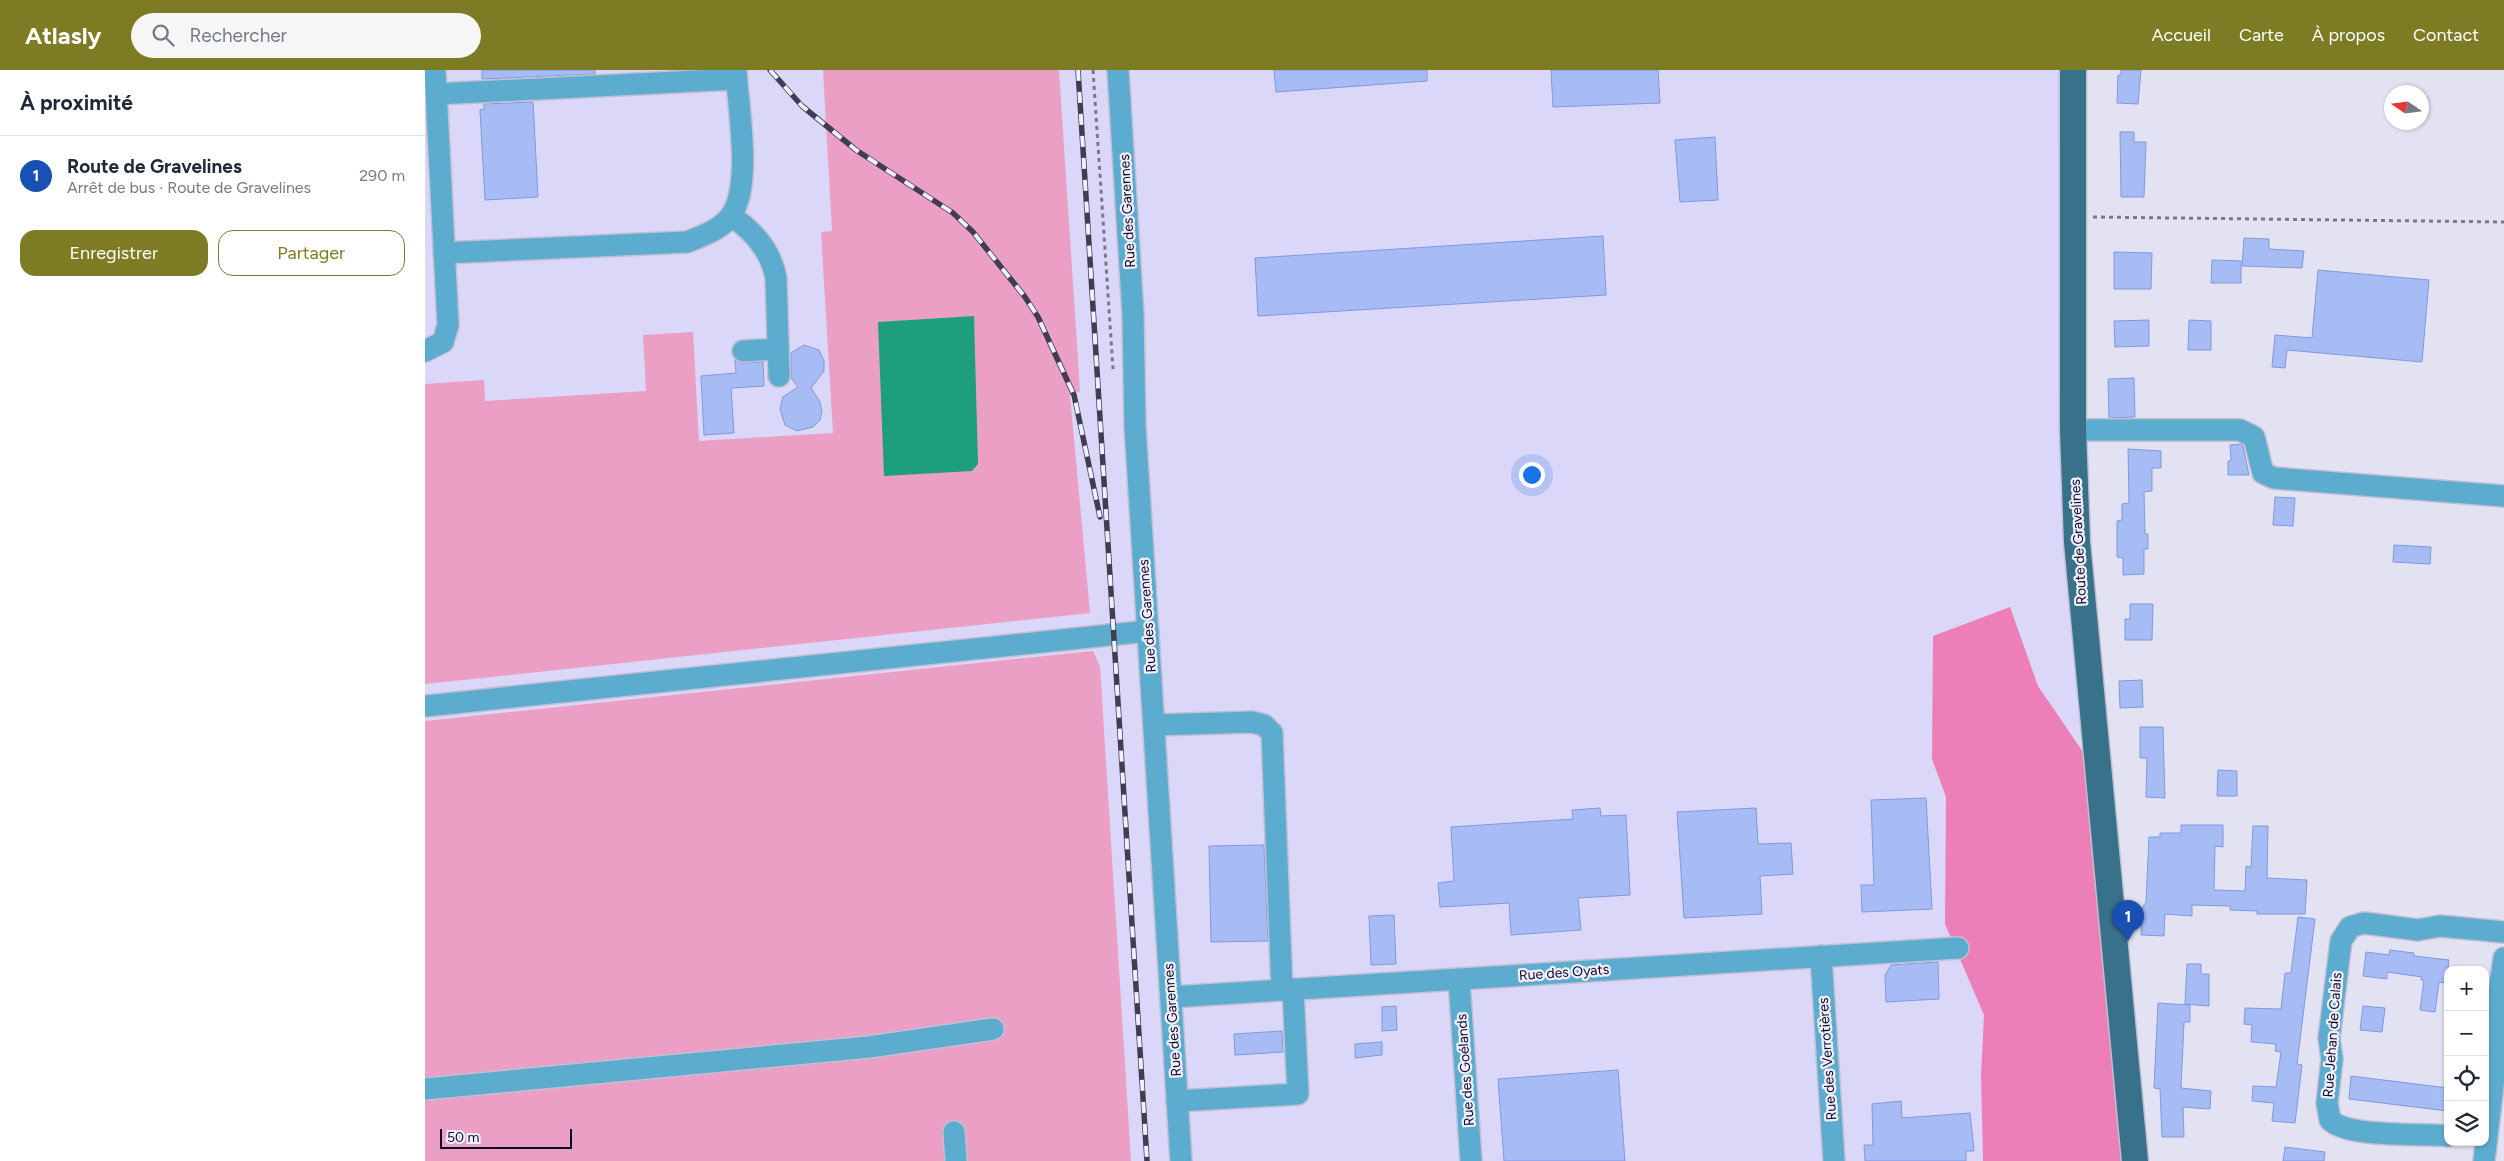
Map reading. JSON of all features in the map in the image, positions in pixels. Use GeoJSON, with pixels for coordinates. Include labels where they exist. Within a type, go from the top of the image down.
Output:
{"type":"FeatureCollection","features":[{"type":"Feature","properties":{"kind":"main road","name":"Route de Gravelines"},"geometry":{"type":"LineString","coordinates":[[2073,70],[2074,500],[2081,600],[2135,1161]]}},
{"type":"Feature","properties":{"kind":"street"},"geometry":{"type":"LineString","coordinates":[[425,351],[443,342],[448,325],[435,70]]}},
{"type":"Feature","properties":{"kind":"street","name":"Rue des Garennes"},"geometry":{"type":"LineString","coordinates":[[1118,70],[1133,315],[1135,426],[1181,1161]]}},
{"type":"Feature","properties":{"kind":"street"},"geometry":{"type":"LineString","coordinates":[[437,94],[736,75],[743,172],[740,197],[731,216],[708,233],[687,242],[444,253]]}},
{"type":"Feature","properties":{"kind":"street"},"geometry":{"type":"LineString","coordinates":[[731,216],[748,227],[767,251],[774,266],[777,278],[779,376]]}},
{"type":"Feature","properties":{"kind":"street"},"geometry":{"type":"LineString","coordinates":[[743,351],[778,349]]}},
{"type":"Feature","properties":{"kind":"street"},"geometry":{"type":"LineString","coordinates":[[2073,430],[2240,430],[2253,437],[2263,473],[2273,478],[2504,496]]}},
{"type":"Feature","properties":{"kind":"street"},"geometry":{"type":"LineString","coordinates":[[425,706],[1148,631]]}},
{"type":"Feature","properties":{"kind":"street"},"geometry":{"type":"LineString","coordinates":[[1154,725],[1252,722],[1265,725],[1272,733],[1287,990],[1298,1094],[1177,1101]]}},
{"type":"Feature","properties":{"kind":"street","name":"Rue Jehan de Calais"},"geometry":{"type":"LineString","coordinates":[[2444,1136],[2424,1134],[2410,1136],[2350,1129],[2337,1125],[2330,1120],[2327,1103],[2332,1059],[2329,1038],[2341,941],[2350,927],[2364,923],[2418,930],[2440,926],[2504,932]]}},
{"type":"Feature","properties":{"kind":"street","name":"Rue des Oyats"},"geometry":{"type":"LineString","coordinates":[[1171,997],[1958,948]]}},
{"type":"Feature","properties":{"kind":"street","name":"Rue des Verrotières"},"geometry":{"type":"LineString","coordinates":[[1821,956],[1834,1161]]}},
{"type":"Feature","properties":{"kind":"street"},"geometry":{"type":"LineString","coordinates":[[2485,1148],[2497,1113],[2496,1014],[2504,958]]}},
{"type":"Feature","properties":{"kind":"street","name":"Rue des Goélands"},"geometry":{"type":"LineString","coordinates":[[1459,979],[1471,1161]]}},
{"type":"Feature","properties":{"kind":"street"},"geometry":{"type":"LineString","coordinates":[[425,1089],[869,1047],[993,1029]]}},
{"type":"Feature","properties":{"kind":"street"},"geometry":{"type":"LineString","coordinates":[[955,1132],[956,1161]]}},
{"type":"Feature","properties":{"kind":"path"},"geometry":{"type":"LineString","coordinates":[[2073,217],[2504,222]]}},
{"type":"Feature","properties":{"kind":"shaded area"},"geometry":{"type":"Polygon","coordinates":[[[425,70],[2058,70],[2059,446],[2111,1161],[425,1161],[425,70]]]}},
{"type":"Feature","properties":{"kind":"shaded area"},"geometry":{"type":"Polygon","coordinates":[[[823,70],[1059,70],[1080,391],[1070,395],[1090,613],[425,684],[425,384],[484,380],[485,401],[646,391],[643,335],[693,332],[699,441],[833,433],[821,232],[832,231],[823,70]]]}},
{"type":"Feature","properties":{"kind":"shaded area"},"geometry":{"type":"Polygon","coordinates":[[[974,316],[978,464],[972,471],[884,476],[878,322],[974,316]]]}},
{"type":"Feature","properties":{"kind":"shaded area"},"geometry":{"type":"Polygon","coordinates":[[[2010,607],[2038,686],[2085,755],[2125,1161],[1983,1161],[1981,1075],[1984,1015],[1945,924],[1946,797],[1932,759],[1933,636],[2010,607]]]}},
{"type":"Feature","properties":{"kind":"shaded area"},"geometry":{"type":"Polygon","coordinates":[[[1093,651],[1100,666],[1131,1161],[425,1161],[425,721],[1093,651]]]}},
{"type":"Feature","properties":{"kind":"building"},"geometry":{"type":"Polygon","coordinates":[[[482,70],[595,70],[595,74],[482,79],[482,70]]]}},
{"type":"Feature","properties":{"kind":"building"},"geometry":{"type":"Polygon","coordinates":[[[1274,70],[1427,70],[1427,81],[1276,92],[1274,70]]]}},
{"type":"Feature","properties":{"kind":"building"},"geometry":{"type":"Polygon","coordinates":[[[1551,70],[1658,70],[1660,103],[1553,107],[1551,70]]]}},
{"type":"Feature","properties":{"kind":"building"},"geometry":{"type":"Polygon","coordinates":[[[2121,70],[2141,70],[2138,104],[2117,103],[2118,75],[2121,75],[2121,70]]]}},
{"type":"Feature","properties":{"kind":"building"},"geometry":{"type":"Polygon","coordinates":[[[533,102],[538,197],[485,200],[480,110],[484,109],[484,104],[533,102]]]}},
{"type":"Feature","properties":{"kind":"building"},"geometry":{"type":"Polygon","coordinates":[[[2120,132],[2134,132],[2134,142],[2146,142],[2144,197],[2121,197],[2120,132]]]}},
{"type":"Feature","properties":{"kind":"building"},"geometry":{"type":"Polygon","coordinates":[[[1715,137],[1718,200],[1680,202],[1675,140],[1715,137]]]}},
{"type":"Feature","properties":{"kind":"building"},"geometry":{"type":"Polygon","coordinates":[[[1603,236],[1606,295],[1258,316],[1255,258],[1603,236]]]}},
{"type":"Feature","properties":{"kind":"building"},"geometry":{"type":"Polygon","coordinates":[[[2244,238],[2269,239],[2269,249],[2304,251],[2302,268],[2242,266],[2244,238]]]}},
{"type":"Feature","properties":{"kind":"building"},"geometry":{"type":"Polygon","coordinates":[[[2114,252],[2152,253],[2151,289],[2114,289],[2114,252]]]}},
{"type":"Feature","properties":{"kind":"building"},"geometry":{"type":"Polygon","coordinates":[[[2212,260],[2241,261],[2241,283],[2211,283],[2212,260]]]}},
{"type":"Feature","properties":{"kind":"building"},"geometry":{"type":"Polygon","coordinates":[[[2318,270],[2429,280],[2422,362],[2287,350],[2285,368],[2272,367],[2275,335],[2312,338],[2318,270]]]}},
{"type":"Feature","properties":{"kind":"building"},"geometry":{"type":"Polygon","coordinates":[[[2149,320],[2149,346],[2115,347],[2114,321],[2149,320]]]}},
{"type":"Feature","properties":{"kind":"building"},"geometry":{"type":"Polygon","coordinates":[[[2189,320],[2211,321],[2211,350],[2188,350],[2189,320]]]}},
{"type":"Feature","properties":{"kind":"building"},"geometry":{"type":"Polygon","coordinates":[[[804,345],[819,350],[824,361],[824,371],[811,388],[820,402],[822,411],[820,420],[813,427],[797,431],[785,425],[780,409],[783,397],[798,387],[791,378],[791,353],[804,345]]]}},
{"type":"Feature","properties":{"kind":"building"},"geometry":{"type":"Polygon","coordinates":[[[735,360],[743,363],[763,362],[764,386],[731,388],[734,433],[704,435],[701,376],[736,373],[735,360]]]}},
{"type":"Feature","properties":{"kind":"building"},"geometry":{"type":"Polygon","coordinates":[[[2134,378],[2135,417],[2109,418],[2108,379],[2134,378]]]}},
{"type":"Feature","properties":{"kind":"building"},"geometry":{"type":"Polygon","coordinates":[[[2241,444],[2249,475],[2228,475],[2228,461],[2231,461],[2230,445],[2241,444]]]}},
{"type":"Feature","properties":{"kind":"building"},"geometry":{"type":"Polygon","coordinates":[[[2128,449],[2161,451],[2161,468],[2152,468],[2152,491],[2144,492],[2145,534],[2148,534],[2148,549],[2144,549],[2144,574],[2123,575],[2123,558],[2117,557],[2117,521],[2122,520],[2122,504],[2129,503],[2128,449]]]}},
{"type":"Feature","properties":{"kind":"building"},"geometry":{"type":"Polygon","coordinates":[[[2275,497],[2295,498],[2293,526],[2273,525],[2275,497]]]}},
{"type":"Feature","properties":{"kind":"building"},"geometry":{"type":"Polygon","coordinates":[[[2394,545],[2431,547],[2430,564],[2393,562],[2394,545]]]}},
{"type":"Feature","properties":{"kind":"building"},"geometry":{"type":"Polygon","coordinates":[[[2130,604],[2153,604],[2152,640],[2125,640],[2125,619],[2130,619],[2130,604]]]}},
{"type":"Feature","properties":{"kind":"building"},"geometry":{"type":"Polygon","coordinates":[[[2142,680],[2143,707],[2120,708],[2119,681],[2142,680]]]}},
{"type":"Feature","properties":{"kind":"building"},"geometry":{"type":"Polygon","coordinates":[[[2140,727],[2163,727],[2165,798],[2146,797],[2147,758],[2140,758],[2140,727]]]}},
{"type":"Feature","properties":{"kind":"building"},"geometry":{"type":"Polygon","coordinates":[[[2218,770],[2237,771],[2237,796],[2217,796],[2218,770]]]}},
{"type":"Feature","properties":{"kind":"building"},"geometry":{"type":"Polygon","coordinates":[[[1926,798],[1932,909],[1862,912],[1861,885],[1874,885],[1871,800],[1926,798]]]}},
{"type":"Feature","properties":{"kind":"building"},"geometry":{"type":"Polygon","coordinates":[[[1600,808],[1601,816],[1626,815],[1630,895],[1578,898],[1581,930],[1511,935],[1509,903],[1440,907],[1438,883],[1454,881],[1451,827],[1573,819],[1572,810],[1600,808]]]}},
{"type":"Feature","properties":{"kind":"building"},"geometry":{"type":"Polygon","coordinates":[[[1756,808],[1758,844],[1791,843],[1793,874],[1760,876],[1762,914],[1684,918],[1677,812],[1756,808]]]}},
{"type":"Feature","properties":{"kind":"building"},"geometry":{"type":"Polygon","coordinates":[[[2181,825],[2223,825],[2223,847],[2215,846],[2214,890],[2245,891],[2246,866],[2251,867],[2253,826],[2268,826],[2267,878],[2307,880],[2305,914],[2257,914],[2257,911],[2230,910],[2230,906],[2192,905],[2192,916],[2165,914],[2164,936],[2141,935],[2142,908],[2146,902],[2149,837],[2160,837],[2160,833],[2181,833],[2181,825]]]}},
{"type":"Feature","properties":{"kind":"building"},"geometry":{"type":"Polygon","coordinates":[[[1264,845],[1268,941],[1211,942],[1209,846],[1264,845]]]}},
{"type":"Feature","properties":{"kind":"building"},"geometry":{"type":"Polygon","coordinates":[[[1394,915],[1396,964],[1371,965],[1369,916],[1394,915]]]}},
{"type":"Feature","properties":{"kind":"building"},"geometry":{"type":"Polygon","coordinates":[[[2298,917],[2315,919],[2297,1064],[2302,1065],[2295,1123],[2272,1121],[2274,1103],[2252,1101],[2253,1086],[2276,1087],[2281,1052],[2275,1051],[2276,1044],[2251,1042],[2252,1025],[2244,1024],[2245,1008],[2281,1009],[2285,973],[2291,973],[2298,917]]]}},
{"type":"Feature","properties":{"kind":"building"},"geometry":{"type":"Polygon","coordinates":[[[2390,950],[2414,953],[2414,956],[2449,960],[2448,966],[2444,966],[2444,983],[2439,982],[2435,1012],[2420,1010],[2424,980],[2421,980],[2422,977],[2387,972],[2387,979],[2363,976],[2366,952],[2389,955],[2390,950]]]}},
{"type":"Feature","properties":{"kind":"building"},"geometry":{"type":"Polygon","coordinates":[[[1938,962],[1939,999],[1886,1002],[1885,975],[1891,965],[1938,962]]]}},
{"type":"Feature","properties":{"kind":"building"},"geometry":{"type":"Polygon","coordinates":[[[2187,964],[2201,964],[2201,974],[2209,974],[2209,1006],[2185,1004],[2187,964]]]}},
{"type":"Feature","properties":{"kind":"building"},"geometry":{"type":"Polygon","coordinates":[[[2158,1003],[2190,1005],[2190,1022],[2184,1022],[2181,1088],[2211,1091],[2210,1109],[2183,1107],[2184,1137],[2162,1137],[2160,1089],[2154,1088],[2158,1003]]]}},
{"type":"Feature","properties":{"kind":"building"},"geometry":{"type":"Polygon","coordinates":[[[1396,1006],[1397,1030],[1382,1031],[1382,1007],[1396,1006]]]}},
{"type":"Feature","properties":{"kind":"building"},"geometry":{"type":"Polygon","coordinates":[[[2363,1006],[2385,1008],[2382,1032],[2360,1030],[2363,1006]]]}},
{"type":"Feature","properties":{"kind":"building"},"geometry":{"type":"Polygon","coordinates":[[[1282,1031],[1283,1052],[1235,1055],[1234,1034],[1282,1031]]]}},
{"type":"Feature","properties":{"kind":"building"},"geometry":{"type":"Polygon","coordinates":[[[1382,1042],[1382,1055],[1355,1058],[1355,1044],[1382,1042]]]}},
{"type":"Feature","properties":{"kind":"building"},"geometry":{"type":"Polygon","coordinates":[[[1618,1070],[1625,1161],[1504,1161],[1498,1079],[1618,1070]]]}},
{"type":"Feature","properties":{"kind":"building"},"geometry":{"type":"Polygon","coordinates":[[[2351,1076],[2444,1088],[2444,1111],[2349,1099],[2351,1076]]]}},
{"type":"Feature","properties":{"kind":"building"},"geometry":{"type":"Polygon","coordinates":[[[1901,1101],[1902,1118],[1970,1113],[1974,1151],[1966,1151],[1966,1161],[1865,1161],[1864,1145],[1873,1145],[1872,1104],[1901,1101]]]}},
{"type":"Feature","properties":{"kind":"building"},"geometry":{"type":"Polygon","coordinates":[[[2285,1147],[2325,1152],[2324,1161],[2283,1161],[2285,1147]]]}},
{"type":"Feature","properties":{"kind":"railway"},"geometry":{"type":"LineString","coordinates":[[770,70],[802,106],[856,150],[953,213],[973,232],[1025,297],[1038,317],[1074,395],[1100,517]]}},
{"type":"Feature","properties":{"kind":"railway"},"geometry":{"type":"LineString","coordinates":[[1078,70],[1147,1161]]}},
{"type":"Feature","properties":{"kind":"place","name":"Route de Gravelines"},"geometry":{"type":"Point","coordinates":[2128,941]}}]}
